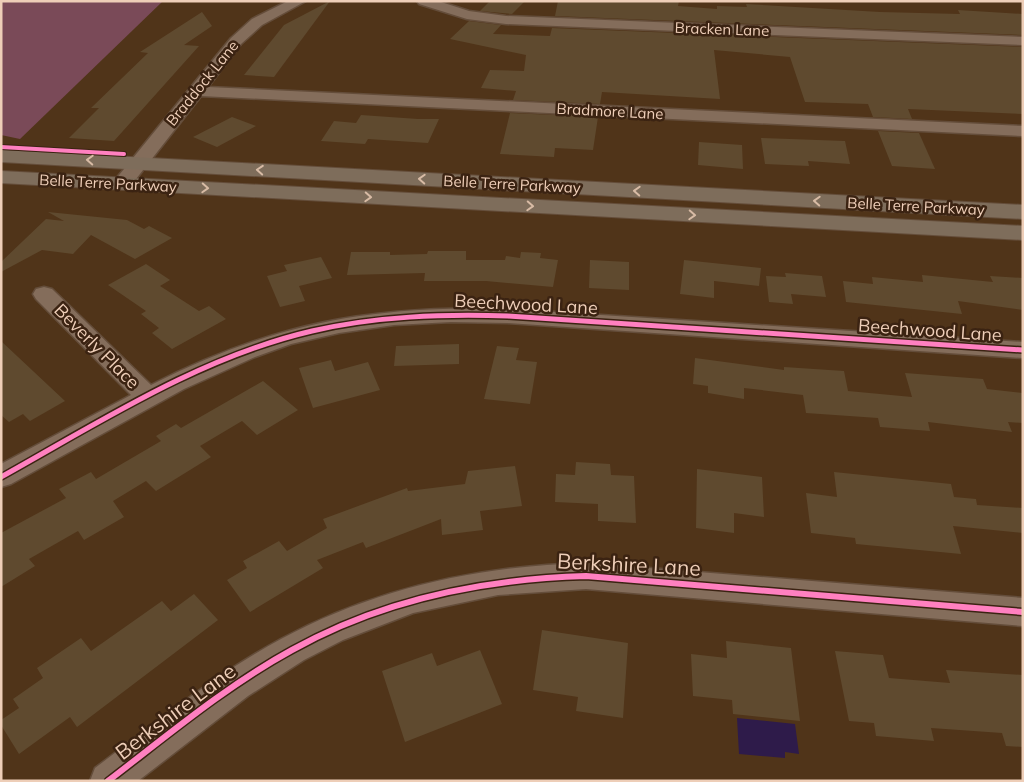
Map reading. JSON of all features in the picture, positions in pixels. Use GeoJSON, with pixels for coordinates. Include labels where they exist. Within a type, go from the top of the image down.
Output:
{"type":"FeatureCollection","features":[{"type":"Feature","properties":{"kind":"main road","name":"Belle Terre Parkway"},"geometry":{"type":"LineString","coordinates":[[1,156],[1023,212]]}},
{"type":"Feature","properties":{"kind":"main road","name":"Belle Terre Parkway"},"geometry":{"type":"LineString","coordinates":[[1,177],[1023,234]]}},
{"type":"Feature","properties":{"kind":"street","name":"Braddock Lane"},"geometry":{"type":"LineString","coordinates":[[122,184],[246,30],[271,14],[299,1]]}},
{"type":"Feature","properties":{"kind":"street","name":"Bracken Lane"},"geometry":{"type":"LineString","coordinates":[[424,1],[466,15],[506,20],[1023,41]]}},
{"type":"Feature","properties":{"kind":"street","name":"Bradmore Lane"},"geometry":{"type":"LineString","coordinates":[[197,91],[1023,131]]}},
{"type":"Feature","properties":{"kind":"street","name":"Beverly Place"},"geometry":{"type":"LineString","coordinates":[[44,294],[149,398]]}},
{"type":"Feature","properties":{"kind":"street","name":"Beechwood Lane"},"geometry":{"type":"LineString","coordinates":[[1,477],[200,372],[283,339],[342,324],[405,315],[445,313],[508,316],[1023,350]]}},
{"type":"Feature","properties":{"kind":"street","name":"Berkshire Lane"},"geometry":{"type":"LineString","coordinates":[[108,781],[227,691],[284,655],[355,620],[400,603],[448,589],[543,576],[586,576],[1023,612]]}},
{"type":"Feature","properties":{"kind":"shaded area"},"geometry":{"type":"Polygon","coordinates":[[[1,1],[163,1],[20,139],[1,135],[1,1]]]}},
{"type":"Feature","properties":{"kind":"shaded area"},"geometry":{"type":"Polygon","coordinates":[[[737,718],[795,724],[799,754],[785,752],[785,758],[739,754],[737,718]]]}},
{"type":"Feature","properties":{"kind":"building"},"geometry":{"type":"Polygon","coordinates":[[[330,1],[274,77],[244,75],[284,25],[330,1]]]}},
{"type":"Feature","properties":{"kind":"building"},"geometry":{"type":"Polygon","coordinates":[[[490,1],[525,1],[512,14],[480,11],[490,1]]]}},
{"type":"Feature","properties":{"kind":"building"},"geometry":{"type":"Polygon","coordinates":[[[558,1],[679,1],[678,6],[717,9],[717,6],[747,7],[746,4],[880,12],[960,14],[958,10],[1023,14],[1023,35],[555,16],[558,1]]]}},
{"type":"Feature","properties":{"kind":"building"},"geometry":{"type":"Polygon","coordinates":[[[202,12],[212,26],[184,45],[199,46],[114,141],[69,138],[99,108],[91,108],[148,53],[140,52],[202,12]]]}},
{"type":"Feature","properties":{"kind":"building"},"geometry":{"type":"Polygon","coordinates":[[[469,21],[501,25],[493,34],[550,36],[552,28],[1023,47],[1023,114],[908,109],[912,119],[873,117],[868,104],[805,102],[790,57],[714,50],[720,99],[602,92],[600,104],[513,100],[516,91],[481,88],[490,70],[524,71],[526,55],[450,39],[469,21]]]}},
{"type":"Feature","properties":{"kind":"building"},"geometry":{"type":"Polygon","coordinates":[[[510,113],[598,117],[593,150],[555,148],[554,157],[500,154],[510,113]]]}},
{"type":"Feature","properties":{"kind":"building"},"geometry":{"type":"Polygon","coordinates":[[[361,115],[439,119],[428,143],[368,139],[365,144],[321,141],[334,121],[356,123],[361,115]]]}},
{"type":"Feature","properties":{"kind":"building"},"geometry":{"type":"Polygon","coordinates":[[[232,117],[256,126],[217,147],[193,137],[232,117]]]}},
{"type":"Feature","properties":{"kind":"building"},"geometry":{"type":"Polygon","coordinates":[[[878,131],[919,133],[935,169],[892,166],[878,131]]]}},
{"type":"Feature","properties":{"kind":"building"},"geometry":{"type":"Polygon","coordinates":[[[761,138],[845,141],[850,164],[808,161],[809,166],[765,164],[761,138]]]}},
{"type":"Feature","properties":{"kind":"building"},"geometry":{"type":"Polygon","coordinates":[[[699,142],[742,145],[743,169],[698,165],[699,142]]]}},
{"type":"Feature","properties":{"kind":"building"},"geometry":{"type":"Polygon","coordinates":[[[48,212],[127,220],[144,229],[149,226],[172,238],[135,259],[91,235],[73,254],[42,250],[1,272],[1,262],[46,219],[64,221],[48,212]]]}},
{"type":"Feature","properties":{"kind":"building"},"geometry":{"type":"Polygon","coordinates":[[[428,251],[466,251],[466,260],[505,260],[506,256],[520,258],[521,252],[541,253],[540,258],[558,260],[553,287],[486,281],[424,281],[425,273],[347,275],[351,252],[390,252],[390,255],[427,254],[428,251]]]}},
{"type":"Feature","properties":{"kind":"building"},"geometry":{"type":"Polygon","coordinates":[[[321,257],[332,278],[299,286],[305,301],[280,307],[267,276],[287,271],[284,265],[321,257]]]}},
{"type":"Feature","properties":{"kind":"building"},"geometry":{"type":"Polygon","coordinates":[[[590,260],[629,262],[629,290],[589,288],[590,260]]]}},
{"type":"Feature","properties":{"kind":"building"},"geometry":{"type":"Polygon","coordinates":[[[684,260],[761,268],[759,286],[714,281],[714,298],[680,294],[684,260]]]}},
{"type":"Feature","properties":{"kind":"building"},"geometry":{"type":"Polygon","coordinates":[[[146,264],[170,280],[160,286],[199,311],[209,306],[226,319],[172,349],[152,333],[159,328],[141,314],[146,311],[108,285],[146,264]]]}},
{"type":"Feature","properties":{"kind":"building"},"geometry":{"type":"Polygon","coordinates":[[[785,273],[822,276],[826,297],[791,294],[793,304],[769,302],[766,276],[786,277],[785,273]]]}},
{"type":"Feature","properties":{"kind":"building"},"geometry":{"type":"Polygon","coordinates":[[[922,275],[993,282],[990,276],[1023,278],[1023,310],[958,301],[962,314],[846,302],[843,281],[873,284],[872,277],[923,282],[922,275]]]}},
{"type":"Feature","properties":{"kind":"building"},"geometry":{"type":"Polygon","coordinates":[[[1,341],[65,401],[30,421],[23,414],[9,422],[1,415],[1,341]]]}},
{"type":"Feature","properties":{"kind":"building"},"geometry":{"type":"Polygon","coordinates":[[[459,344],[459,364],[394,366],[396,346],[459,344]]]}},
{"type":"Feature","properties":{"kind":"building"},"geometry":{"type":"Polygon","coordinates":[[[497,346],[519,348],[516,360],[537,362],[530,404],[484,399],[497,346]]]}},
{"type":"Feature","properties":{"kind":"building"},"geometry":{"type":"Polygon","coordinates":[[[695,358],[784,370],[784,367],[844,371],[848,391],[912,397],[905,373],[983,379],[987,389],[1023,393],[1023,423],[1008,422],[1012,432],[928,422],[930,431],[880,427],[878,418],[806,413],[803,395],[744,388],[744,399],[708,393],[708,386],[693,384],[695,358]]]}},
{"type":"Feature","properties":{"kind":"building"},"geometry":{"type":"Polygon","coordinates":[[[331,360],[335,371],[368,362],[380,390],[313,408],[299,368],[331,360]]]}},
{"type":"Feature","properties":{"kind":"building"},"geometry":{"type":"Polygon","coordinates":[[[263,381],[298,410],[257,435],[242,421],[200,446],[211,457],[156,491],[146,481],[113,501],[124,517],[84,540],[78,531],[29,559],[35,566],[1,587],[1,533],[66,498],[59,489],[91,472],[96,479],[161,441],[156,436],[176,424],[181,428],[263,381]]]}},
{"type":"Feature","properties":{"kind":"building"},"geometry":{"type":"Polygon","coordinates":[[[576,462],[610,464],[611,475],[634,476],[636,523],[598,521],[598,504],[555,502],[556,474],[575,475],[576,462]]]}},
{"type":"Feature","properties":{"kind":"building"},"geometry":{"type":"Polygon","coordinates":[[[515,466],[522,506],[480,511],[483,530],[442,535],[441,519],[366,548],[363,542],[317,560],[323,568],[250,612],[227,580],[247,568],[243,561],[279,541],[287,551],[327,528],[323,519],[407,488],[408,491],[465,484],[468,471],[515,466]]]}},
{"type":"Feature","properties":{"kind":"building"},"geometry":{"type":"Polygon","coordinates":[[[697,469],[762,477],[764,517],[734,513],[734,533],[696,528],[697,469]]]}},
{"type":"Feature","properties":{"kind":"building"},"geometry":{"type":"Polygon","coordinates":[[[834,472],[951,484],[954,497],[976,499],[977,505],[1023,508],[1023,533],[953,526],[961,554],[856,544],[855,538],[811,533],[806,493],[837,497],[834,472]]]}},
{"type":"Feature","properties":{"kind":"building"},"geometry":{"type":"Polygon","coordinates":[[[194,594],[218,620],[77,727],[70,717],[19,754],[1,725],[1,720],[19,708],[13,699],[43,678],[37,668],[81,638],[91,651],[162,601],[171,611],[194,594]]]}},
{"type":"Feature","properties":{"kind":"building"},"geometry":{"type":"Polygon","coordinates":[[[542,630],[628,643],[623,718],[576,711],[578,697],[533,690],[542,630]]]}},
{"type":"Feature","properties":{"kind":"building"},"geometry":{"type":"Polygon","coordinates":[[[726,641],[791,648],[800,721],[733,714],[732,700],[693,696],[691,654],[727,658],[726,641]]]}},
{"type":"Feature","properties":{"kind":"building"},"geometry":{"type":"Polygon","coordinates":[[[480,650],[502,704],[405,742],[382,671],[432,653],[437,666],[480,650]]]}},
{"type":"Feature","properties":{"kind":"building"},"geometry":{"type":"Polygon","coordinates":[[[835,651],[883,655],[889,678],[950,683],[946,670],[1023,675],[1023,747],[1006,746],[1002,733],[931,728],[934,741],[876,736],[874,723],[849,721],[835,651]]]}},
{"type":"Feature","properties":{"kind":"cycle path"},"geometry":{"type":"LineString","coordinates":[[1,147],[124,154]]}},
{"type":"Feature","properties":{"kind":"cycle path"},"geometry":{"type":"LineString","coordinates":[[1,477],[139,401],[211,366],[283,339],[311,331],[366,321],[422,316],[508,316],[1023,350]]}},
{"type":"Feature","properties":{"kind":"cycle path"},"geometry":{"type":"LineString","coordinates":[[108,781],[217,698],[293,649],[372,613],[456,589],[542,577],[586,576],[1023,612]]}}]}
